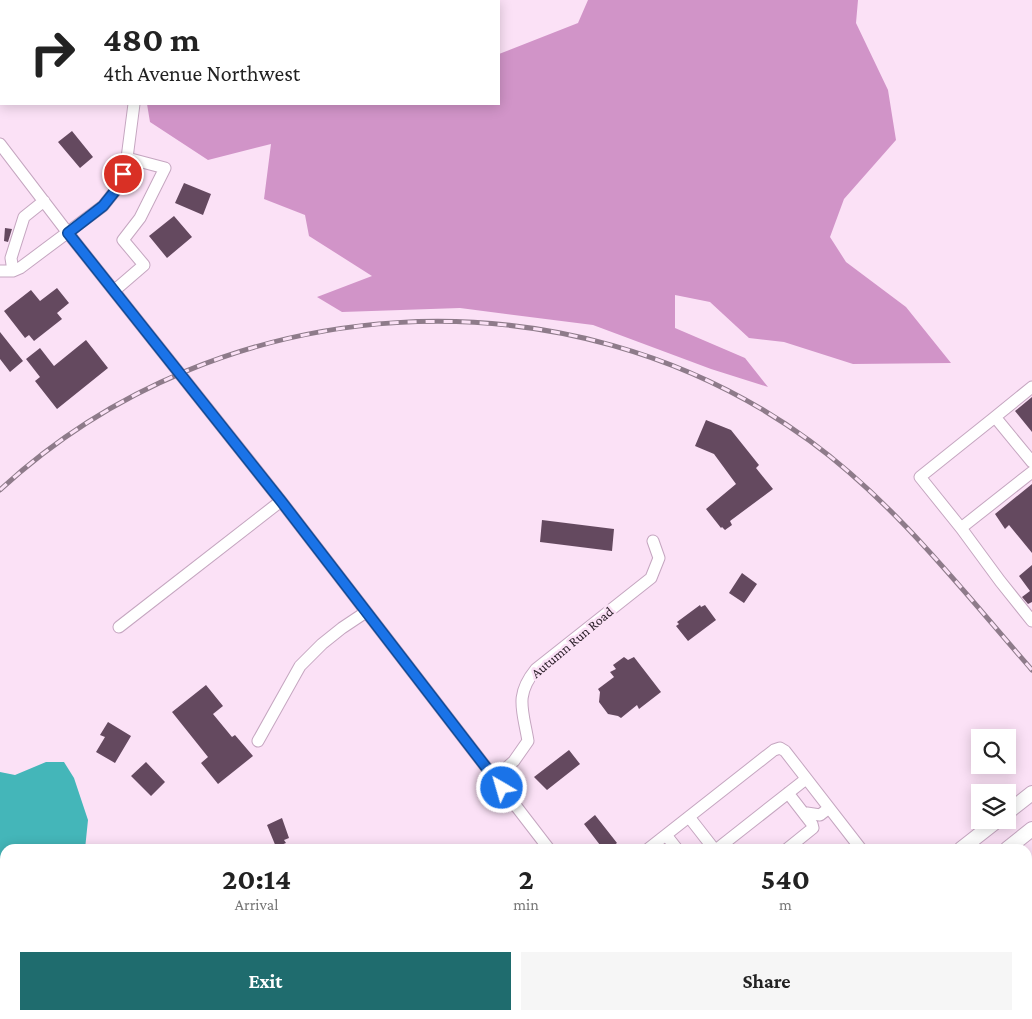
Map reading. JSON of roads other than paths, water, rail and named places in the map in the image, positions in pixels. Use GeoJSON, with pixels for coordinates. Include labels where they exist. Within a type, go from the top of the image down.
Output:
{"type":"FeatureCollection","features":[{"type":"Feature","properties":{"kind":"main road"},"geometry":{"type":"LineString","coordinates":[[1016,806],[1032,793]]}},
{"type":"Feature","properties":{"kind":"main road"},"geometry":{"type":"LineString","coordinates":[[967,844],[987,829]]}},
{"type":"Feature","properties":{"kind":"main road"},"geometry":{"type":"LineString","coordinates":[[1013,844],[1032,829]]}},
{"type":"Feature","properties":{"kind":"street"},"geometry":{"type":"LineString","coordinates":[[0,271],[13,271],[26,264],[103,206],[115,191],[123,174],[134,105]]}},
{"type":"Feature","properties":{"kind":"street"},"geometry":{"type":"LineString","coordinates":[[0,144],[68,233],[281,501],[545,844]]}},
{"type":"Feature","properties":{"kind":"street"},"geometry":{"type":"LineString","coordinates":[[115,290],[144,265],[123,240],[140,218],[165,168],[127,158]]}},
{"type":"Feature","properties":{"kind":"street"},"geometry":{"type":"LineString","coordinates":[[13,271],[11,258],[24,217],[44,201]]}},
{"type":"Feature","properties":{"kind":"street"},"geometry":{"type":"LineString","coordinates":[[1032,387],[920,477],[1032,621]]}},
{"type":"Feature","properties":{"kind":"street"},"geometry":{"type":"LineString","coordinates":[[995,416],[1029,458]]}},
{"type":"Feature","properties":{"kind":"street"},"geometry":{"type":"LineString","coordinates":[[961,528],[1032,472]]}},
{"type":"Feature","properties":{"kind":"street"},"geometry":{"type":"LineString","coordinates":[[119,627],[281,501]]}},
{"type":"Feature","properties":{"kind":"street","name":"Autumn Run Road"},"geometry":{"type":"LineString","coordinates":[[495,778],[514,761],[528,741],[521,695],[526,681],[536,669],[651,578],[659,558],[653,541]]}},
{"type":"Feature","properties":{"kind":"street"},"geometry":{"type":"LineString","coordinates":[[258,741],[300,666],[322,644],[366,612]]}},
{"type":"Feature","properties":{"kind":"street"},"geometry":{"type":"LineString","coordinates":[[654,844],[774,750],[780,748],[785,751],[857,844]]}},
{"type":"Feature","properties":{"kind":"street"},"geometry":{"type":"LineString","coordinates":[[722,844],[806,779]]}},
{"type":"Feature","properties":{"kind":"street"},"geometry":{"type":"LineString","coordinates":[[788,793],[812,824],[813,828],[793,844]]}},
{"type":"Feature","properties":{"kind":"street"},"geometry":{"type":"LineString","coordinates":[[805,815],[820,815],[829,808]]}},
{"type":"Feature","properties":{"kind":"street"},"geometry":{"type":"LineString","coordinates":[[690,817],[712,844]]}},
{"type":"Feature","properties":{"kind":"street"},"geometry":{"type":"LineString","coordinates":[[666,835],[673,844]]}},
{"type":"Feature","properties":{"kind":"water"},"geometry":{"type":"Polygon","coordinates":[[[46,762],[64,762],[74,778],[88,820],[86,844],[0,844],[0,772],[15,775],[46,762]]]}},
{"type":"Feature","properties":{"kind":"railway"},"geometry":{"type":"LineString","coordinates":[[0,490],[88,422],[185,371],[289,338],[397,323],[505,325],[612,345],[715,384],[810,441],[871,492],[900,520],[954,579],[1032,670]]}}]}
